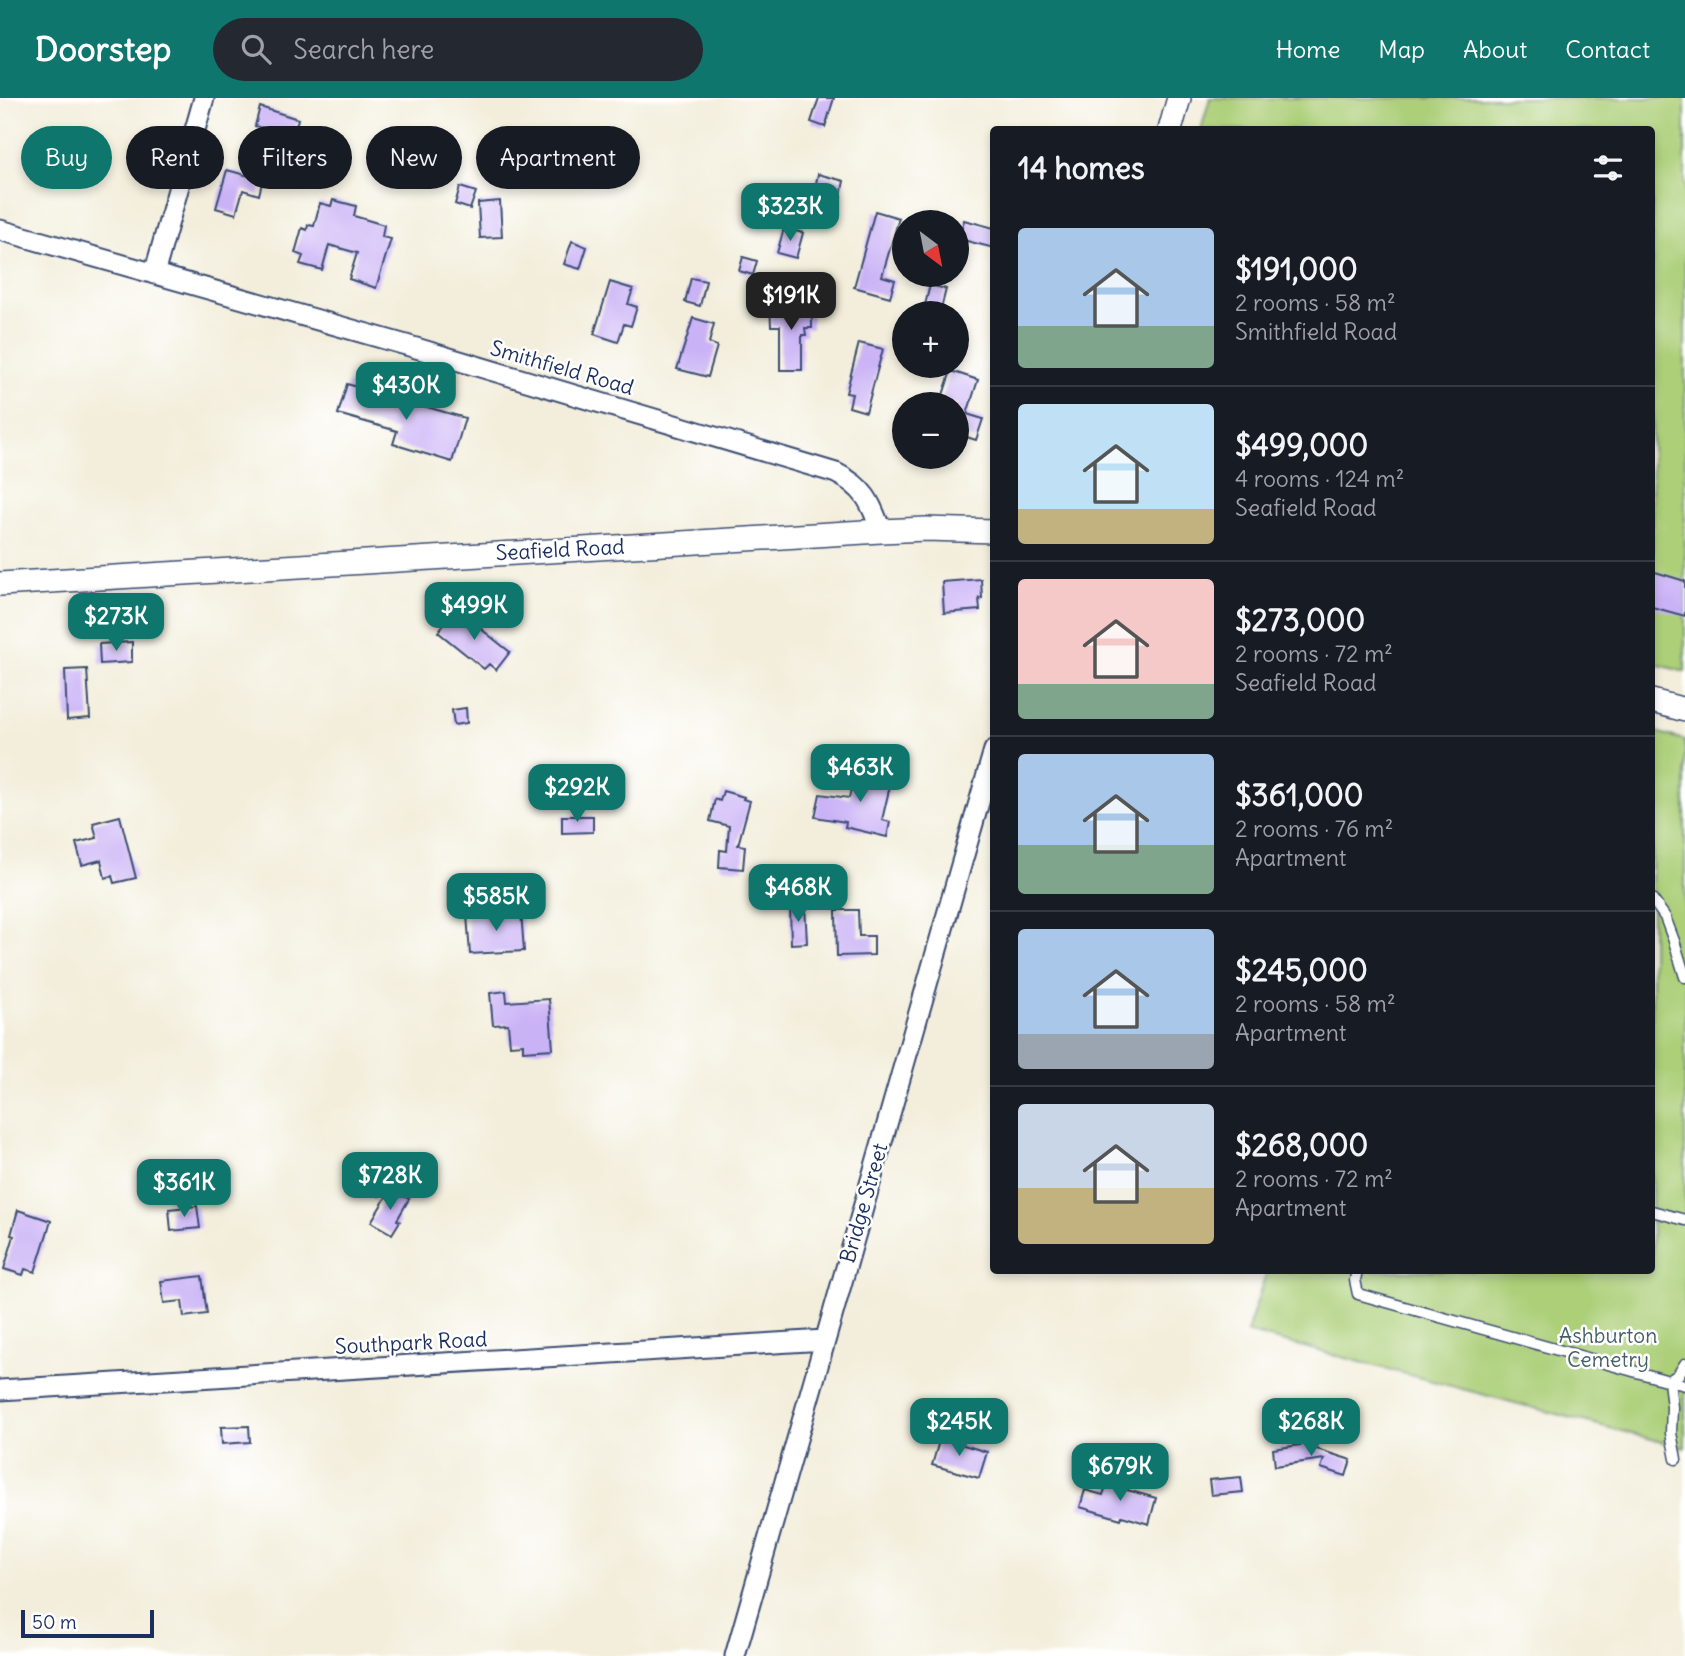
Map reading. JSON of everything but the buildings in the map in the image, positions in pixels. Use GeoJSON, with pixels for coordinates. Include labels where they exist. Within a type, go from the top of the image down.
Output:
{"type":"FeatureCollection","features":[{"type":"Feature","properties":{"kind":"street"},"geometry":{"type":"LineString","coordinates":[[154,274],[204,98]]}},
{"type":"Feature","properties":{"kind":"street"},"geometry":{"type":"LineString","coordinates":[[1171,126],[1179,98]]}},
{"type":"Feature","properties":{"kind":"street","name":"Smithfield Road"},"geometry":{"type":"LineString","coordinates":[[0,230],[419,349],[836,473],[851,480],[869,500],[881,531]]}},
{"type":"Feature","properties":{"kind":"street","name":"Seafield Road"},"geometry":{"type":"LineString","coordinates":[[0,584],[881,531],[990,531]]}},
{"type":"Feature","properties":{"kind":"street"},"geometry":{"type":"LineString","coordinates":[[1655,702],[1685,710]]}},
{"type":"Feature","properties":{"kind":"street","name":"Bridge Street"},"geometry":{"type":"LineString","coordinates":[[735,1656],[990,764]]}},
{"type":"Feature","properties":{"kind":"street","name":"Southpark Road"},"geometry":{"type":"LineString","coordinates":[[0,1390],[825,1340]]}},
{"type":"Feature","properties":{"kind":"lane"},"geometry":{"type":"LineString","coordinates":[[1655,903],[1665,917],[1685,978]]}},
{"type":"Feature","properties":{"kind":"lane"},"geometry":{"type":"LineString","coordinates":[[1655,1212],[1685,1220]]}},
{"type":"Feature","properties":{"kind":"lane"},"geometry":{"type":"LineString","coordinates":[[1356,1274],[1358,1294],[1685,1385]]}},
{"type":"Feature","properties":{"kind":"lane"},"geometry":{"type":"LineString","coordinates":[[1669,1381],[1678,1375],[1685,1364]]}},
{"type":"Feature","properties":{"kind":"lane"},"geometry":{"type":"LineString","coordinates":[[1669,1381],[1671,1433],[1676,1459]]}},
{"type":"Feature","properties":{"kind":"green space"},"geometry":{"type":"Polygon","coordinates":[[[1210,98],[1685,98],[1685,672],[1655,664],[1655,126],[1202,126],[1210,98]]]}},
{"type":"Feature","properties":{"kind":"green space","name":"Ashburton Cemetry"},"geometry":{"type":"Polygon","coordinates":[[[1655,732],[1685,740],[1685,1448],[1247,1332],[1266,1274],[1655,1274],[1655,732]]]}}]}
